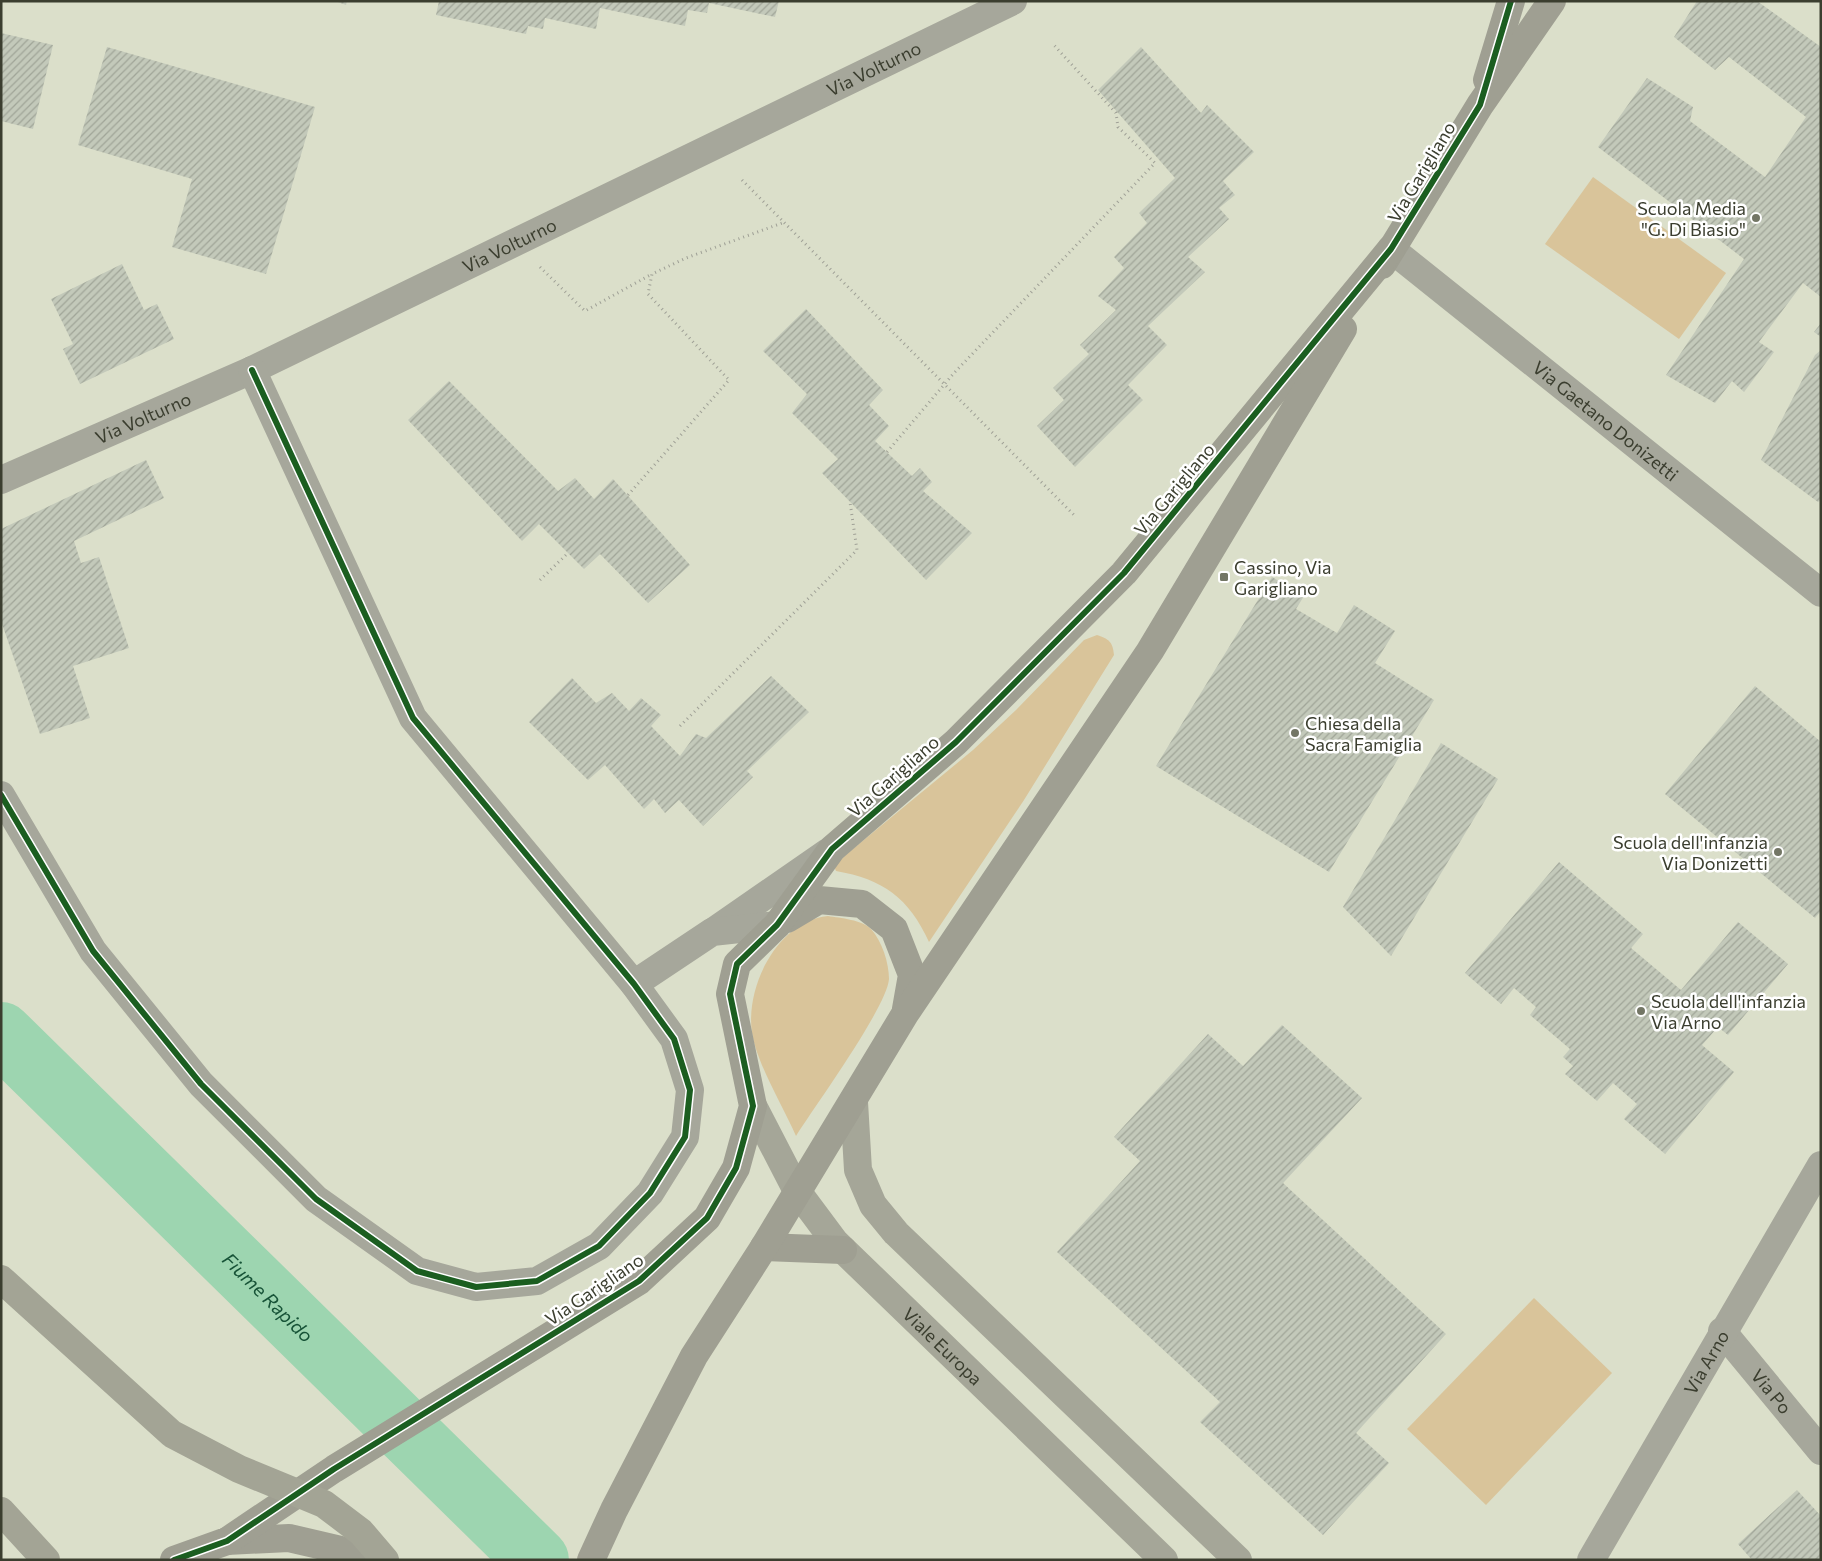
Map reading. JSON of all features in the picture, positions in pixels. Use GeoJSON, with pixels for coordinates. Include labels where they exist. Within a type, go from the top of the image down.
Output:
{"type":"FeatureCollection","features":[{"type":"Feature","properties":{"kind":"highway"},"geometry":{"type":"LineString","coordinates":[[1,1279],[172,1434],[239,1469],[324,1504],[361,1532],[385,1560]]}},
{"type":"Feature","properties":{"kind":"highway"},"geometry":{"type":"LineString","coordinates":[[1,1511],[46,1560]]}},
{"type":"Feature","properties":{"kind":"main road","name":"Via Garigliano"},"geometry":{"type":"LineString","coordinates":[[1480,105],[1511,1]]}},
{"type":"Feature","properties":{"kind":"main road","name":"Via Garigliano"},"geometry":{"type":"LineString","coordinates":[[591,1560],[614,1510],[694,1356],[854,1102],[906,1014],[1150,651],[1391,249],[1480,105],[1552,1]]}},
{"type":"Feature","properties":{"kind":"main road","name":"Via Garigliano"},"geometry":{"type":"LineString","coordinates":[[227,1541],[334,1469],[639,1281],[707,1218],[736,1168],[753,1106],[730,994],[737,964],[777,925],[832,850],[956,742],[1124,573],[1391,249]]}},
{"type":"Feature","properties":{"kind":"main road","name":"Via Garigliano"},"geometry":{"type":"LineString","coordinates":[[777,925],[819,900],[862,904],[894,929],[912,975],[906,1014]]}},
{"type":"Feature","properties":{"kind":"main road"},"geometry":{"type":"LineString","coordinates":[[764,1247],[843,1250]]}},
{"type":"Feature","properties":{"kind":"main road"},"geometry":{"type":"LineString","coordinates":[[174,1560],[227,1541],[289,1538],[349,1552],[362,1560]]}},
{"type":"Feature","properties":{"kind":"street","name":"Via Volturno"},"geometry":{"type":"LineString","coordinates":[[1,480],[252,370],[1013,1]]}},
{"type":"Feature","properties":{"kind":"street","name":"Via Gaetano Donizetti"},"geometry":{"type":"LineString","coordinates":[[1391,249],[1821,593]]}},
{"type":"Feature","properties":{"kind":"street"},"geometry":{"type":"LineString","coordinates":[[1,795],[93,951],[201,1084],[316,1200],[417,1271],[476,1287],[536,1281],[599,1246],[650,1193],[685,1137],[690,1090],[674,1039],[634,984],[413,718],[252,370]]}},
{"type":"Feature","properties":{"kind":"street"},"geometry":{"type":"LineString","coordinates":[[634,984],[832,850]]}},
{"type":"Feature","properties":{"kind":"street"},"geometry":{"type":"LineString","coordinates":[[712,932],[777,925]]}},
{"type":"Feature","properties":{"kind":"street"},"geometry":{"type":"LineString","coordinates":[[854,1102],[858,1170],[873,1205],[896,1233],[1238,1560]]}},
{"type":"Feature","properties":{"kind":"street","name":"Viale Europa"},"geometry":{"type":"LineString","coordinates":[[753,1106],[797,1191],[843,1250],[1164,1560]]}},
{"type":"Feature","properties":{"kind":"street","name":"Via Arno"},"geometry":{"type":"LineString","coordinates":[[1591,1560],[1722,1331],[1821,1165]]}},
{"type":"Feature","properties":{"kind":"street","name":"Via Po"},"geometry":{"type":"LineString","coordinates":[[1722,1331],[1821,1451]]}},
{"type":"Feature","properties":{"kind":"path"},"geometry":{"type":"LineString","coordinates":[[887,452],[945,384],[1155,163],[1118,127],[1116,112],[1052,42]]}},
{"type":"Feature","properties":{"kind":"path"},"geometry":{"type":"LineString","coordinates":[[742,180],[1074,515]]}},
{"type":"Feature","properties":{"kind":"path"},"geometry":{"type":"LineString","coordinates":[[537,265],[585,311],[652,274],[686,258],[785,222]]}},
{"type":"Feature","properties":{"kind":"path"},"geometry":{"type":"LineString","coordinates":[[628,495],[729,380],[648,294],[652,274]]}},
{"type":"Feature","properties":{"kind":"path"},"geometry":{"type":"LineString","coordinates":[[680,726],[856,550],[850,502]]}},
{"type":"Feature","properties":{"kind":"path"},"geometry":{"type":"LineString","coordinates":[[540,580],[568,553]]}},
{"type":"Feature","properties":{"kind":"shaded area"},"geometry":{"type":"Polygon","coordinates":[[[1593,177],[1726,273],[1679,339],[1545,244],[1593,177]]]}},
{"type":"Feature","properties":{"kind":"shaded area"},"geometry":{"type":"Polygon","coordinates":[[[1097,635],[1110,642],[1114,655],[1024,800],[929,942],[913,913],[893,893],[868,879],[836,871],[834,866],[848,853],[973,750],[1016,710],[1084,640],[1097,635]]]}},
{"type":"Feature","properties":{"kind":"shaded area"},"geometry":{"type":"Polygon","coordinates":[[[828,916],[857,921],[871,929],[884,952],[889,979],[885,993],[864,1033],[796,1136],[759,1058],[752,1033],[751,1015],[760,977],[780,943],[794,930],[810,921],[828,916]]]}},
{"type":"Feature","properties":{"kind":"shaded area"},"geometry":{"type":"Polygon","coordinates":[[[1534,1298],[1612,1373],[1486,1505],[1407,1429],[1534,1298]]]}},
{"type":"Feature","properties":{"kind":"building"},"geometry":{"type":"Polygon","coordinates":[[[335,1],[347,1],[346,5],[335,1]]]}},
{"type":"Feature","properties":{"kind":"building"},"geometry":{"type":"Polygon","coordinates":[[[439,1],[779,1],[775,17],[709,3],[707,13],[688,10],[685,26],[600,8],[596,29],[545,18],[543,29],[528,26],[526,34],[436,15],[439,1]]]}},
{"type":"Feature","properties":{"kind":"building","name":"Scuola Media \"G. Di Biasio\""},"geometry":{"type":"Polygon","coordinates":[[[1697,1],[1757,1],[1821,47],[1821,297],[1803,283],[1759,342],[1774,352],[1744,392],[1732,381],[1715,403],[1666,375],[1744,259],[1598,147],[1647,78],[1693,107],[1690,121],[1765,177],[1806,117],[1729,57],[1715,70],[1674,37],[1697,1]]]}},
{"type":"Feature","properties":{"kind":"building"},"geometry":{"type":"Polygon","coordinates":[[[1,33],[53,45],[33,129],[1,121],[1,33]]]}},
{"type":"Feature","properties":{"kind":"building"},"geometry":{"type":"Polygon","coordinates":[[[107,47],[315,107],[266,274],[172,247],[192,179],[78,145],[107,47]]]}},
{"type":"Feature","properties":{"kind":"building"},"geometry":{"type":"Polygon","coordinates":[[[1141,47],[1201,113],[1207,105],[1254,152],[1223,181],[1235,195],[1219,208],[1229,219],[1188,257],[1205,272],[1148,326],[1167,345],[1128,385],[1143,400],[1075,467],[1037,426],[1064,400],[1053,388],[1089,354],[1080,345],[1116,310],[1098,296],[1124,268],[1114,257],[1147,223],[1139,213],[1175,178],[1098,90],[1141,47]]]}},
{"type":"Feature","properties":{"kind":"building"},"geometry":{"type":"Polygon","coordinates":[[[122,264],[144,310],[157,304],[174,339],[80,384],[63,349],[73,344],[51,299],[122,264]]]}},
{"type":"Feature","properties":{"kind":"building"},"geometry":{"type":"Polygon","coordinates":[[[806,309],[883,390],[869,405],[889,426],[875,441],[912,476],[920,468],[932,482],[923,491],[972,533],[926,580],[822,473],[838,459],[792,413],[807,394],[763,351],[806,309]]]}},
{"type":"Feature","properties":{"kind":"building"},"geometry":{"type":"Polygon","coordinates":[[[1821,323],[1821,337],[1814,332],[1821,323]]]}},
{"type":"Feature","properties":{"kind":"building"},"geometry":{"type":"Polygon","coordinates":[[[1821,350],[1821,500],[1818,502],[1761,460],[1815,355],[1821,350]]]}},
{"type":"Feature","properties":{"kind":"building"},"geometry":{"type":"Polygon","coordinates":[[[449,381],[558,491],[575,478],[594,499],[613,479],[690,565],[648,603],[600,554],[584,569],[539,524],[522,541],[408,420],[449,381]]]}},
{"type":"Feature","properties":{"kind":"building"},"geometry":{"type":"Polygon","coordinates":[[[146,460],[164,498],[74,541],[81,563],[99,557],[129,648],[73,666],[90,718],[40,734],[1,621],[1,529],[146,460]]]}},
{"type":"Feature","properties":{"kind":"building","name":"Chiesa della Sacra Famiglia"},"geometry":{"type":"Polygon","coordinates":[[[1272,577],[1304,596],[1296,609],[1337,633],[1354,605],[1395,631],[1375,663],[1434,700],[1329,872],[1156,766],[1272,577]]]}},
{"type":"Feature","properties":{"kind":"building"},"geometry":{"type":"Polygon","coordinates":[[[771,676],[809,712],[747,771],[753,777],[703,826],[679,800],[665,813],[654,799],[644,809],[605,765],[588,780],[529,722],[572,678],[596,703],[612,693],[629,711],[641,698],[661,715],[651,726],[680,756],[696,734],[706,738],[771,676]]]}},
{"type":"Feature","properties":{"kind":"building","name":"Scuola dell'infanzia Via Donizetti"},"geometry":{"type":"Polygon","coordinates":[[[1755,686],[1821,742],[1821,911],[1815,918],[1665,794],[1755,686]]]}},
{"type":"Feature","properties":{"kind":"building"},"geometry":{"type":"Polygon","coordinates":[[[1441,743],[1498,779],[1391,956],[1343,907],[1441,743]]]}},
{"type":"Feature","properties":{"kind":"building","name":"Scuola dell'infanzia Via Arno"},"geometry":{"type":"Polygon","coordinates":[[[1559,862],[1643,934],[1631,948],[1681,990],[1738,922],[1788,964],[1728,1035],[1718,1027],[1702,1045],[1734,1072],[1665,1154],[1624,1119],[1637,1104],[1613,1083],[1597,1101],[1565,1074],[1573,1066],[1563,1057],[1570,1049],[1530,1015],[1536,1007],[1514,988],[1501,1004],[1465,973],[1559,862]]]}},
{"type":"Feature","properties":{"kind":"building"},"geometry":{"type":"Polygon","coordinates":[[[1282,1025],[1362,1098],[1283,1183],[1446,1334],[1356,1433],[1389,1463],[1323,1535],[1200,1422],[1220,1402],[1057,1252],[1140,1161],[1114,1137],[1208,1034],[1243,1066],[1282,1025]]]}},
{"type":"Feature","properties":{"kind":"building"},"geometry":{"type":"Polygon","coordinates":[[[1797,1490],[1821,1516],[1821,1560],[1752,1560],[1738,1544],[1797,1490]]]}},
{"type":"Feature","properties":{"kind":"waterway","name":"Fiume Rapido"},"geometry":{"type":"LineString","coordinates":[[1,1034],[537,1560]]}},
{"type":"Feature","properties":{"kind":"cycle path"},"geometry":{"type":"LineString","coordinates":[[174,1560],[227,1541],[334,1469],[639,1281],[707,1218],[736,1168],[753,1106],[730,994],[737,964],[777,925],[832,849],[956,742],[1124,573],[1391,249],[1480,105],[1511,1]]}},
{"type":"Feature","properties":{"kind":"cycle path"},"geometry":{"type":"LineString","coordinates":[[1,795],[93,951],[201,1084],[316,1199],[417,1271],[476,1287],[537,1281],[599,1246],[650,1193],[685,1137],[690,1090],[674,1039],[634,984],[413,718],[252,370]]}},
{"type":"Feature","properties":{"kind":"place","name":"Scuola Media \"G. Di Biasio\""},"geometry":{"type":"Point","coordinates":[1756,218]}},
{"type":"Feature","properties":{"kind":"place","name":"Cassino, Via Garigliano"},"geometry":{"type":"Point","coordinates":[1224,577]}},
{"type":"Feature","properties":{"kind":"place","name":"Chiesa della Sacra Famiglia"},"geometry":{"type":"Point","coordinates":[1295,733]}},
{"type":"Feature","properties":{"kind":"place","name":"Scuola dell'infanzia Via Donizetti"},"geometry":{"type":"Point","coordinates":[1778,852]}},
{"type":"Feature","properties":{"kind":"place","name":"Scuola dell'infanzia Via Arno"},"geometry":{"type":"Point","coordinates":[1641,1011]}}]}
